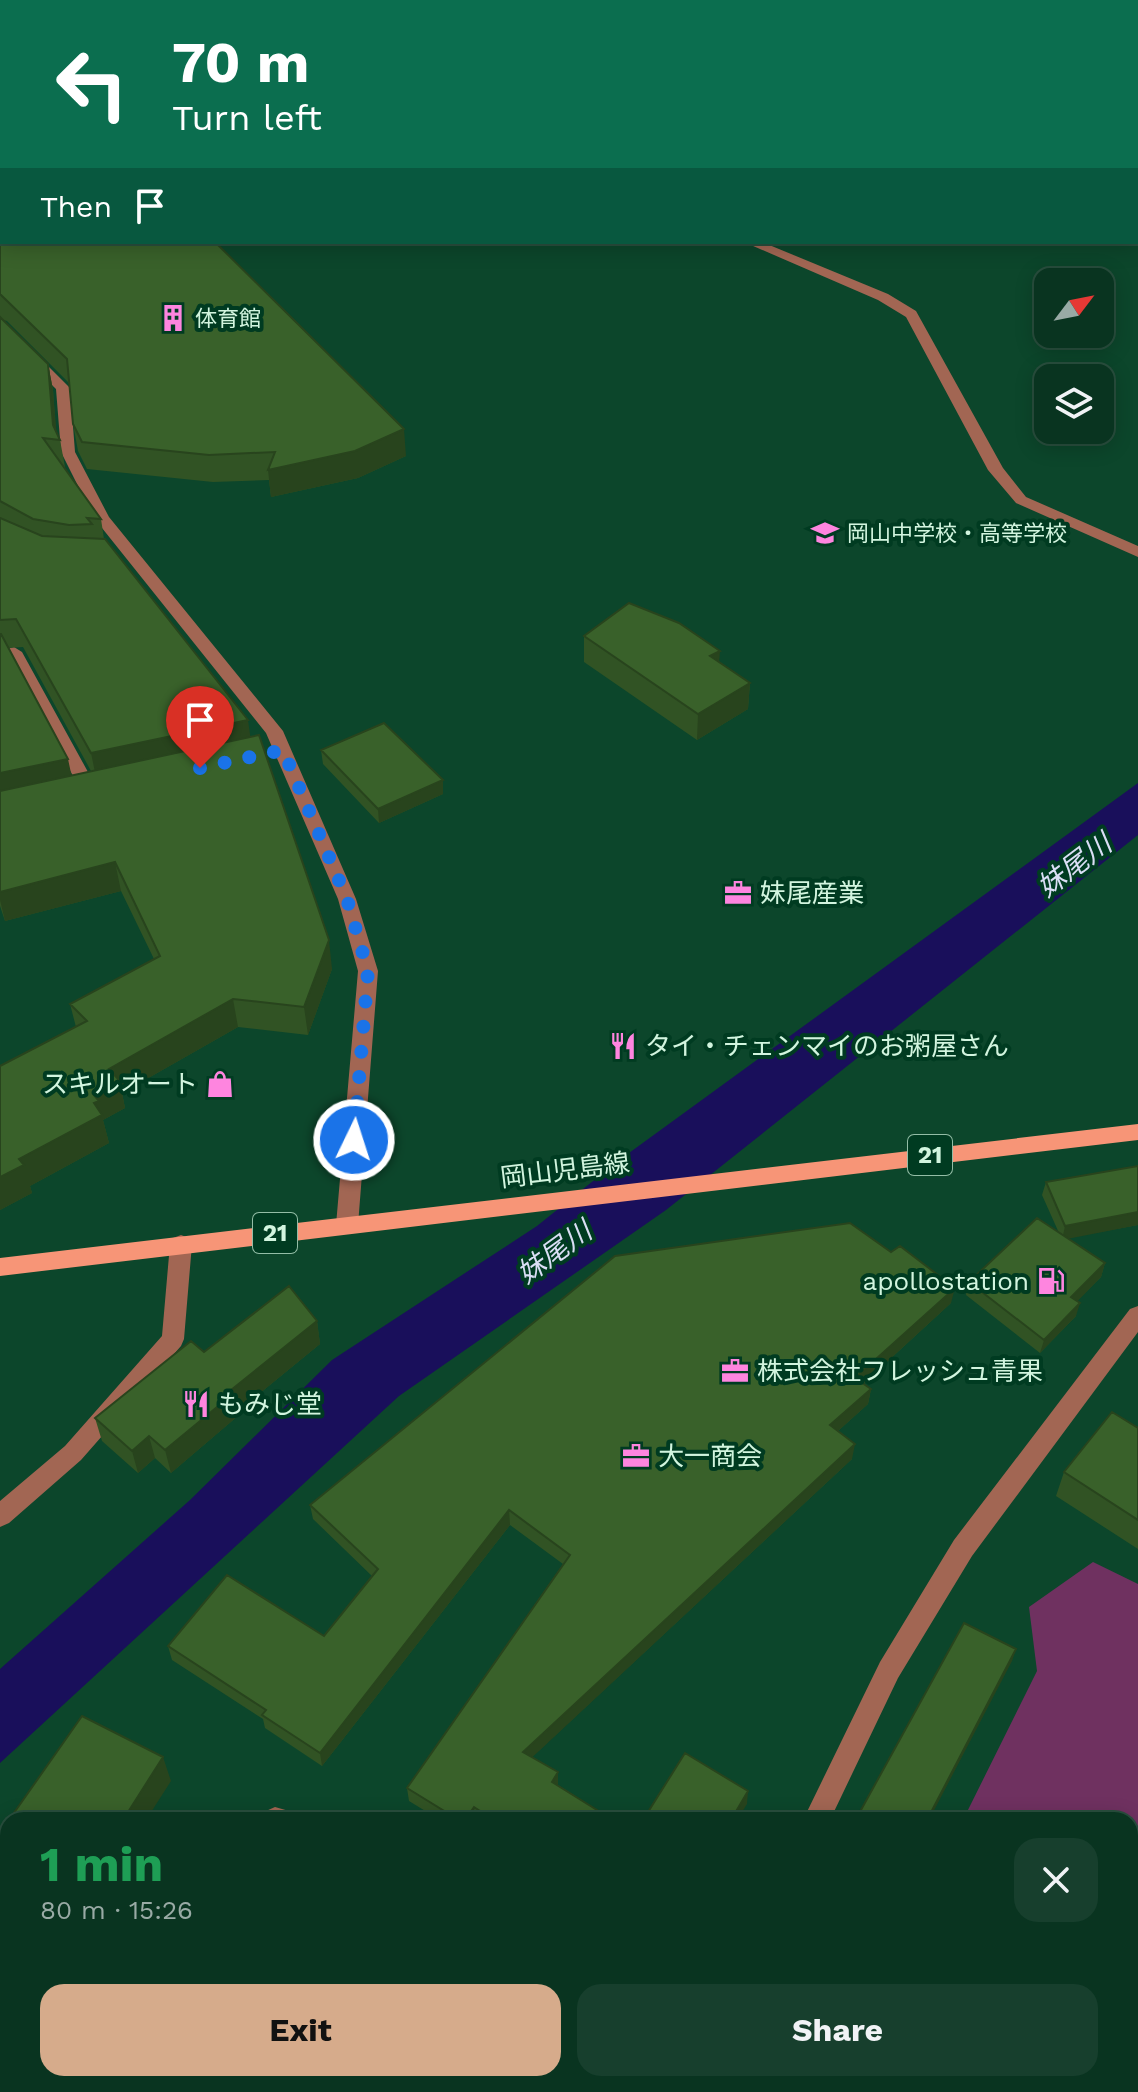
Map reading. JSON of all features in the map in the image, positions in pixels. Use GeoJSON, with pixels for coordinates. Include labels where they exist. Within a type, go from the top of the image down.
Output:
{"type":"FeatureCollection","features":[{"type":"Feature","properties":{"kind":"main road","name":"岡山児島線"},"geometry":{"type":"LineString","coordinates":[[0,1267],[1138,1132]]}},
{"type":"Feature","properties":{"kind":"street"},"geometry":{"type":"LineString","coordinates":[[756,244],[883,297],[911,314],[996,470],[1021,500],[1138,552]]}},
{"type":"Feature","properties":{"kind":"street"},"geometry":{"type":"LineString","coordinates":[[0,326],[63,388],[68,452],[126,558],[274,731],[275,752],[347,899],[368,971],[347,1225]]}},
{"type":"Feature","properties":{"kind":"street"},"geometry":{"type":"LineString","coordinates":[[0,656],[14,652],[90,792]]}},
{"type":"Feature","properties":{"kind":"street"},"geometry":{"type":"LineString","coordinates":[[0,1516],[73,1453],[173,1339],[181,1244]]}},
{"type":"Feature","properties":{"kind":"street"},"geometry":{"type":"LineString","coordinates":[[820,1812],[889,1670],[963,1548],[1138,1315]]}},
{"type":"Feature","properties":{"kind":"shaded area"},"geometry":{"type":"Polygon","coordinates":[[[1093,1562],[1138,1584],[1138,1812],[967,1812],[1037,1671],[1029,1607],[1093,1562]]]}},
{"type":"Feature","properties":{"kind":"water","name":"妹尾川"},"geometry":{"type":"Polygon","coordinates":[[[1138,783],[1138,835],[666,1210],[399,1396],[0,1763],[0,1669],[190,1500],[332,1360],[537,1226],[618,1161],[1138,783]]]}},
{"type":"Feature","properties":{"kind":"building"},"geometry":{"type":"Polygon","coordinates":[[[0,244],[217,244],[404,429],[355,451],[268,470],[275,452],[209,455],[82,442],[73,424],[67,359],[0,294],[0,244]]]}},
{"type":"Feature","properties":{"kind":"building"},"geometry":{"type":"Polygon","coordinates":[[[0,317],[48,364],[53,425],[60,440],[43,438],[101,519],[87,518],[92,524],[69,525],[33,519],[0,501],[0,317]]]}},
{"type":"Feature","properties":{"kind":"building"},"geometry":{"type":"Polygon","coordinates":[[[0,518],[42,536],[105,539],[248,720],[91,753],[16,619],[0,620],[0,518]]]}},
{"type":"Feature","properties":{"kind":"building"},"geometry":{"type":"Polygon","coordinates":[[[629,603],[679,623],[720,651],[710,656],[750,683],[698,714],[584,636],[629,603]]]}},
{"type":"Feature","properties":{"kind":"building"},"geometry":{"type":"Polygon","coordinates":[[[1,634],[68,759],[0,773],[1,634]]]}},
{"type":"Feature","properties":{"kind":"building"},"geometry":{"type":"Polygon","coordinates":[[[384,723],[443,780],[378,809],[321,750],[384,723]]]}},
{"type":"Feature","properties":{"kind":"building"},"geometry":{"type":"Polygon","coordinates":[[[259,735],[329,940],[304,1007],[233,999],[109,1069],[119,1080],[93,1094],[99,1101],[94,1103],[102,1115],[19,1159],[24,1165],[0,1177],[0,1066],[87,1021],[70,1004],[160,956],[115,862],[0,892],[0,791],[259,735]]]}},
{"type":"Feature","properties":{"kind":"building"},"geometry":{"type":"Polygon","coordinates":[[[1138,1166],[1138,1212],[1065,1226],[1046,1182],[1138,1166]]]}},
{"type":"Feature","properties":{"kind":"building"},"geometry":{"type":"Polygon","coordinates":[[[1037,1218],[1105,1263],[1071,1297],[1080,1303],[1044,1340],[969,1282],[1037,1218]]]}},
{"type":"Feature","properties":{"kind":"building"},"geometry":{"type":"Polygon","coordinates":[[[850,1223],[891,1252],[900,1246],[955,1288],[855,1378],[871,1389],[830,1425],[855,1444],[523,1752],[558,1772],[552,1782],[600,1812],[482,1812],[474,1807],[471,1812],[446,1812],[407,1788],[570,1555],[509,1510],[320,1753],[262,1715],[266,1710],[168,1646],[227,1575],[324,1636],[378,1569],[310,1505],[615,1256],[850,1223]]]}},
{"type":"Feature","properties":{"kind":"building"},"geometry":{"type":"Polygon","coordinates":[[[289,1286],[317,1321],[231,1390],[234,1393],[165,1450],[149,1436],[132,1451],[95,1418],[191,1341],[204,1352],[289,1286]]]}},
{"type":"Feature","properties":{"kind":"building"},"geometry":{"type":"Polygon","coordinates":[[[1112,1412],[1138,1428],[1138,1520],[1064,1472],[1112,1412]]]}},
{"type":"Feature","properties":{"kind":"building"},"geometry":{"type":"Polygon","coordinates":[[[964,1623],[1016,1649],[931,1812],[860,1812],[964,1623]]]}},
{"type":"Feature","properties":{"kind":"building"},"geometry":{"type":"Polygon","coordinates":[[[82,1716],[163,1757],[128,1812],[15,1812],[82,1716]]]}},
{"type":"Feature","properties":{"kind":"building"},"geometry":{"type":"Polygon","coordinates":[[[685,1753],[748,1791],[736,1812],[648,1812],[685,1753]]]}},
{"type":"Feature","properties":{"kind":"place","name":"体育館"},"geometry":{"type":"Point","coordinates":[173,318]}},
{"type":"Feature","properties":{"kind":"place","name":"岡山中学校・高等学校"},"geometry":{"type":"Point","coordinates":[825,533]}},
{"type":"Feature","properties":{"kind":"place","name":"妹尾産業"},"geometry":{"type":"Point","coordinates":[738,893]}},
{"type":"Feature","properties":{"kind":"place","name":"タイ・チェンマイのお粥屋さん"},"geometry":{"type":"Point","coordinates":[623,1046]}},
{"type":"Feature","properties":{"kind":"place","name":"スキルオート"},"geometry":{"type":"Point","coordinates":[220,1084]}},
{"type":"Feature","properties":{"kind":"place","name":"apollostation"},"geometry":{"type":"Point","coordinates":[1051,1281]}},
{"type":"Feature","properties":{"kind":"place","name":"株式会社フレッシュ青果"},"geometry":{"type":"Point","coordinates":[735,1371]}},
{"type":"Feature","properties":{"kind":"place","name":"もみじ堂"},"geometry":{"type":"Point","coordinates":[196,1404]}},
{"type":"Feature","properties":{"kind":"place","name":"大一商会"},"geometry":{"type":"Point","coordinates":[636,1456]}},
{"type":"Feature","properties":{"kind":"route"},"geometry":{"type":"LineString","coordinates":[[200,768],[283,750],[347,899],[368,971],[354,1140]]}}]}
